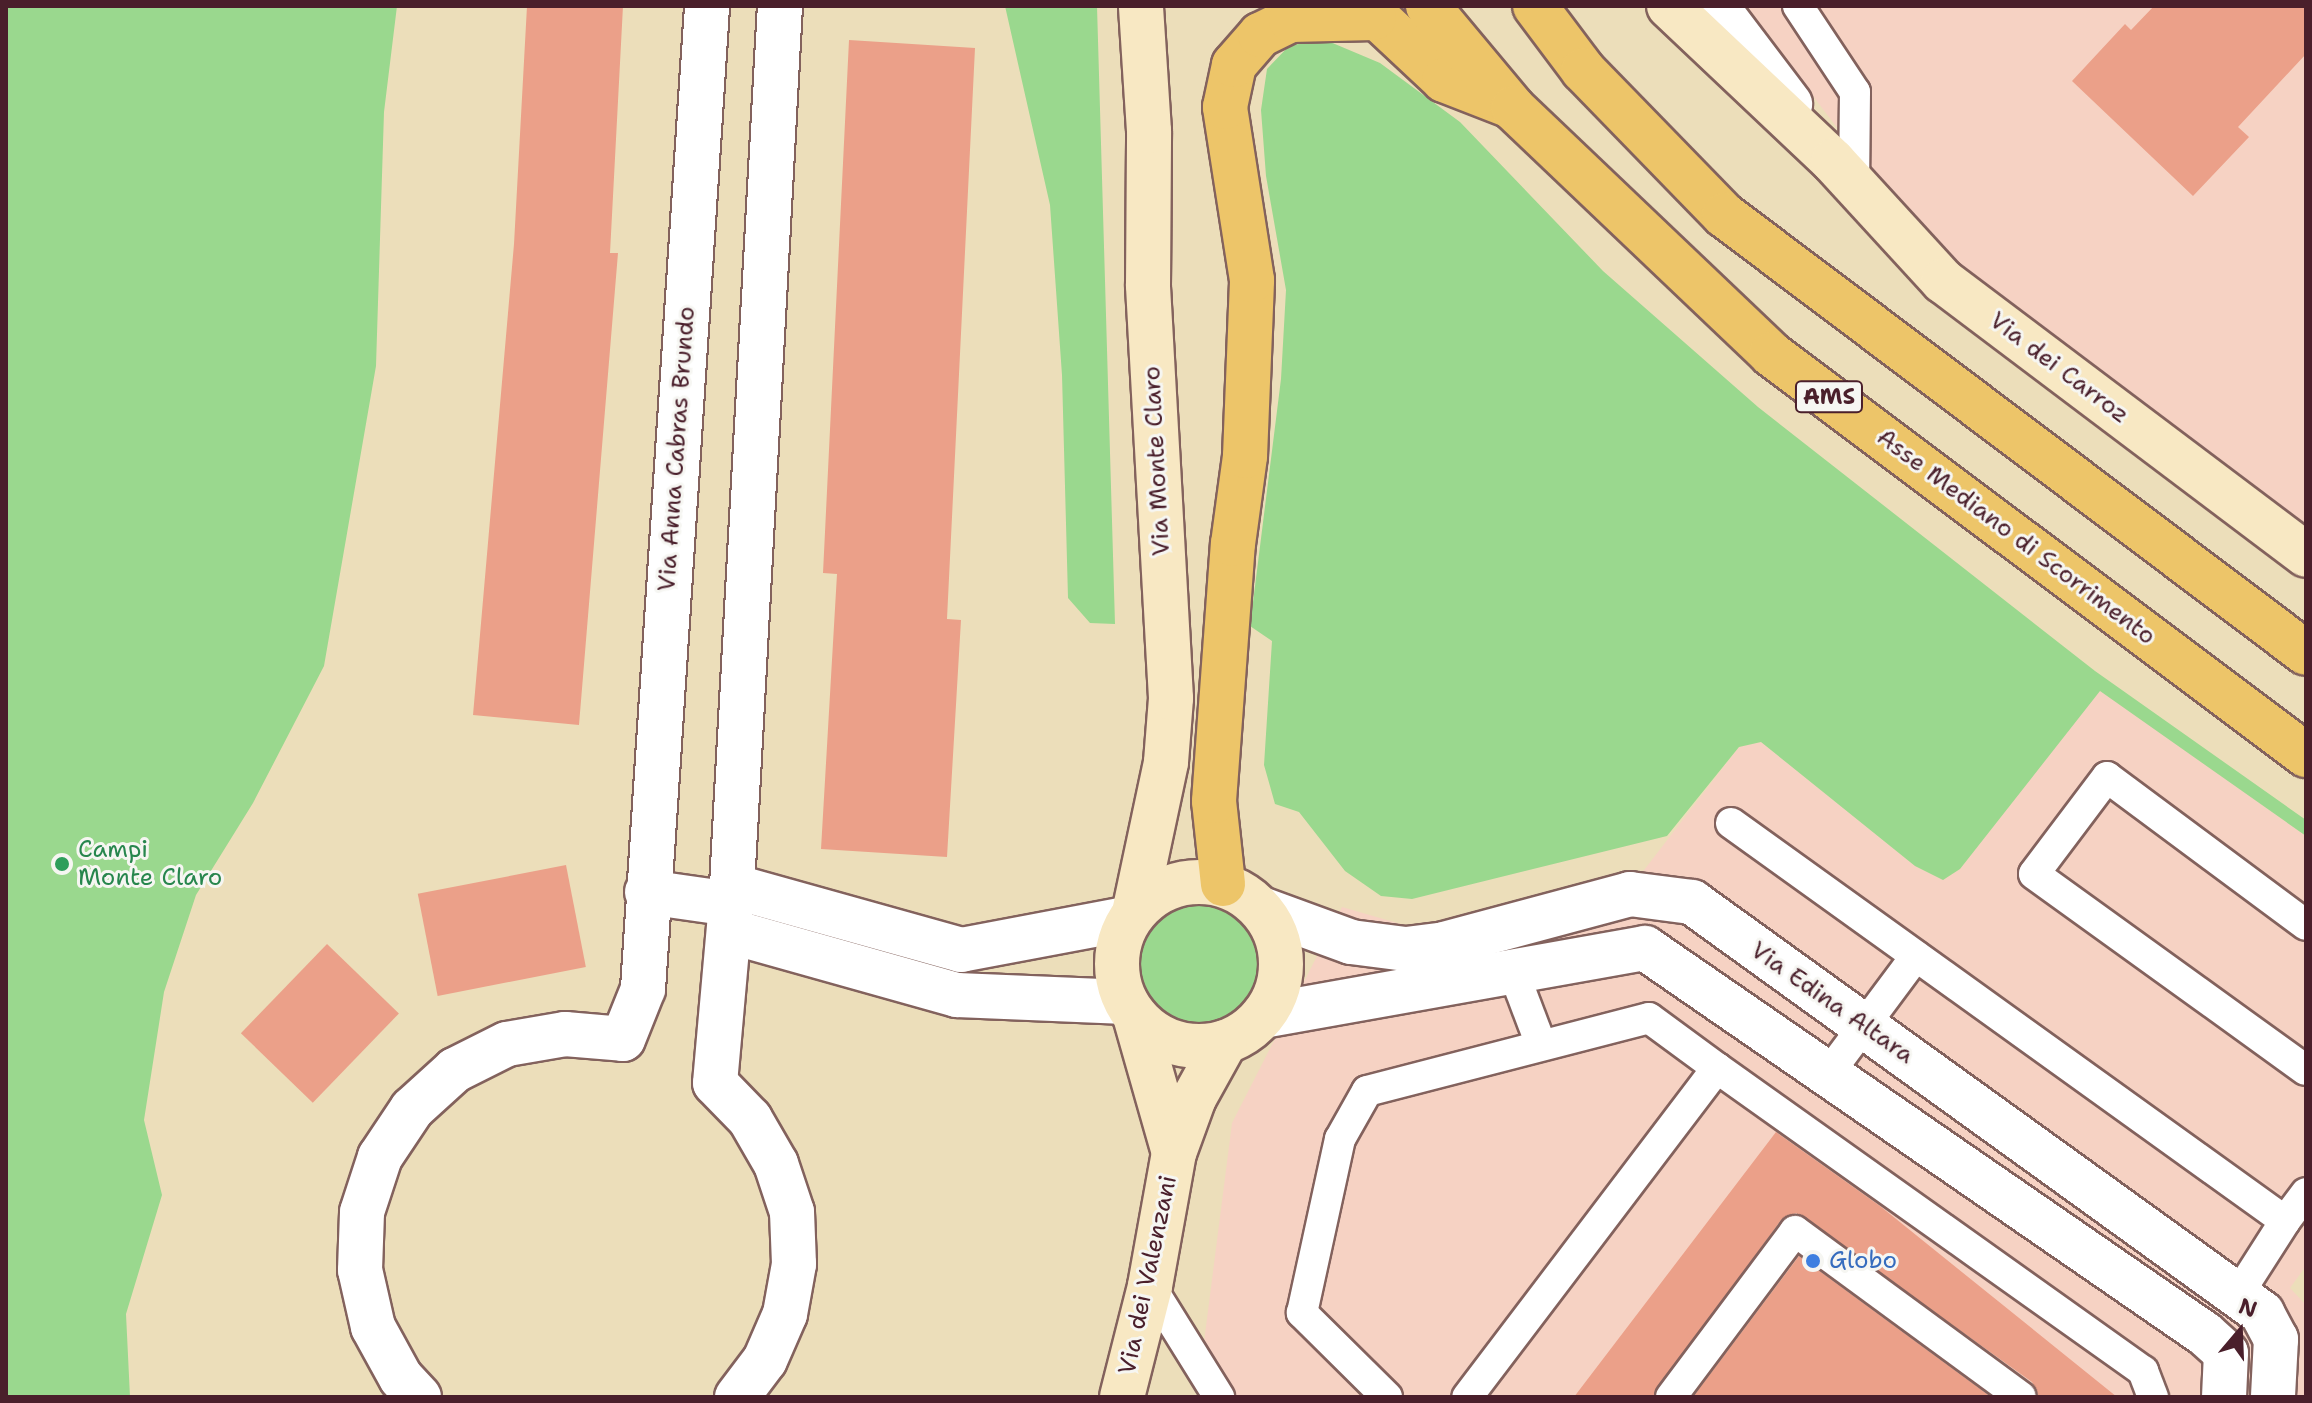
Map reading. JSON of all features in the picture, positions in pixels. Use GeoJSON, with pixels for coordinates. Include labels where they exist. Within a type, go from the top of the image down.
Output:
{"type":"FeatureCollection","features":[{"type":"Feature","properties":{"kind":"highway","name":"Asse Mediano di Scorrimento"},"geometry":{"type":"LineString","coordinates":[[1428,6],[1513,108],[1771,354],[2306,755]]}},
{"type":"Feature","properties":{"kind":"highway"},"geometry":{"type":"LineString","coordinates":[[1535,6],[1583,70],[1724,215],[2306,653]]}},
{"type":"Feature","properties":{"kind":"highway"},"geometry":{"type":"LineString","coordinates":[[1223,884],[1214,801],[1233,544],[1245,456],[1252,280],[1225,107],[1234,65],[1260,35],[1291,20],[1369,12],[1444,80],[1513,108]]}},
{"type":"Feature","properties":{"kind":"street","name":"Via Anna Cabras Brundo"},"geometry":{"type":"LineString","coordinates":[[419,1397],[401,1378],[373,1327],[360,1270],[362,1212],[380,1157],[412,1109],[455,1070],[507,1044],[565,1034],[623,1039],[643,989],[707,6]]}},
{"type":"Feature","properties":{"kind":"street"},"geometry":{"type":"LineString","coordinates":[[737,1397],[765,1360],[785,1314],[794,1264],[792,1212],[776,1164],[750,1119],[715,1083],[731,907],[780,6]]}},
{"type":"Feature","properties":{"kind":"street","name":"Via Monte Claro"},"geometry":{"type":"LineString","coordinates":[[1132,915],[1166,762],[1171,698],[1148,285],[1149,131],[1141,6]]}},
{"type":"Feature","properties":{"kind":"street","name":"Via dei Carroz"},"geometry":{"type":"LineString","coordinates":[[1669,6],[1843,172],[1943,281],[2306,555]]}},
{"type":"Feature","properties":{"kind":"street","name":"Via dei Carroz"},"geometry":{"type":"LineString","coordinates":[[1716,6],[1843,172]]}},
{"type":"Feature","properties":{"kind":"street"},"geometry":{"type":"LineString","coordinates":[[647,892],[961,950],[1132,915],[1176,884],[1223,884],[1261,909],[1274,928],[1282,974],[1263,1016]]}},
{"type":"Feature","properties":{"kind":"street","name":"Via Edina Altara"},"geometry":{"type":"LineString","coordinates":[[1261,909],[1351,942],[1406,949],[1459,941],[1630,894],[1692,902],[2239,1293],[2262,1313],[2276,1339],[2273,1397]]}},
{"type":"Feature","properties":{"kind":"street"},"geometry":{"type":"LineString","coordinates":[[731,907],[957,995],[1131,1009],[1178,1044],[1225,1042]]}},
{"type":"Feature","properties":{"kind":"street","name":"Via dei Valenzani"},"geometry":{"type":"LineString","coordinates":[[1132,915],[1117,959],[1174,1153]]}},
{"type":"Feature","properties":{"kind":"street"},"geometry":{"type":"LineString","coordinates":[[1263,1016],[1645,948],[2205,1334],[2226,1353],[2224,1397]]}},
{"type":"Feature","properties":{"kind":"street","name":"Via dei Valenzani"},"geometry":{"type":"LineString","coordinates":[[1122,1397],[1150,1286],[1174,1153],[1194,1098],[1225,1042],[1263,1016]]}},
{"type":"Feature","properties":{"kind":"lane"},"geometry":{"type":"LineString","coordinates":[[1798,6],[1855,92],[1843,172]]}},
{"type":"Feature","properties":{"kind":"lane"},"geometry":{"type":"LineString","coordinates":[[2306,925],[2107,777],[2034,874],[2306,1070]]}},
{"type":"Feature","properties":{"kind":"lane"},"geometry":{"type":"LineString","coordinates":[[1731,823],[2285,1221]]}},
{"type":"Feature","properties":{"kind":"lane"},"geometry":{"type":"LineString","coordinates":[[1828,1074],[1916,956]]}},
{"type":"Feature","properties":{"kind":"lane"},"geometry":{"type":"LineString","coordinates":[[1513,971],[1540,1042]]}},
{"type":"Feature","properties":{"kind":"lane"},"geometry":{"type":"LineString","coordinates":[[1387,1397],[1302,1313],[1340,1139],[1367,1091],[1540,1042],[1649,1018],[2143,1371],[2153,1397]]}},
{"type":"Feature","properties":{"kind":"lane"},"geometry":{"type":"LineString","coordinates":[[1467,1397],[1717,1068]]}},
{"type":"Feature","properties":{"kind":"lane"},"geometry":{"type":"LineString","coordinates":[[2239,1293],[2306,1193]]}},
{"type":"Feature","properties":{"kind":"lane"},"geometry":{"type":"LineString","coordinates":[[1671,1397],[1795,1231],[2021,1397]]}},
{"type":"Feature","properties":{"kind":"lane"},"geometry":{"type":"LineString","coordinates":[[1150,1286],[1219,1397]]}},
{"type":"Feature","properties":{"kind":"shaded area"},"geometry":{"type":"Polygon","coordinates":[[[1744,6],[2306,6],[2306,539],[1975,287],[1911,224],[1744,6]]]}},
{"type":"Feature","properties":{"kind":"shaded area"},"geometry":{"type":"Polygon","coordinates":[[[2100,690],[2306,836],[2306,1266],[2290,1288],[2306,1305],[2306,1397],[1197,1397],[1232,1123],[1342,907],[1418,929],[1641,874],[1739,747],[1761,742],[1915,866],[1943,880],[1960,869],[2100,690]]]}},
{"type":"Feature","properties":{"kind":"green space"},"geometry":{"type":"Polygon","coordinates":[[[6,6],[397,6],[384,112],[376,366],[324,666],[253,803],[196,895],[164,992],[144,1120],[162,1195],[126,1314],[130,1397],[6,1397],[6,6]]]}},
{"type":"Feature","properties":{"kind":"green space"},"geometry":{"type":"Polygon","coordinates":[[[1005,6],[1097,6],[1115,624],[1090,623],[1068,598],[1062,375],[1050,205],[1005,6]]]}},
{"type":"Feature","properties":{"kind":"green space"},"geometry":{"type":"Polygon","coordinates":[[[1323,39],[1380,63],[1460,122],[1603,271],[1758,407],[2095,671],[2306,820],[2306,836],[2100,691],[1960,869],[1943,880],[1915,866],[1761,742],[1739,747],[1667,836],[1412,899],[1381,896],[1345,871],[1299,812],[1275,804],[1264,765],[1272,641],[1250,626],[1281,379],[1286,290],[1266,176],[1261,110],[1267,69],[1289,46],[1323,39]]]}},
{"type":"Feature","properties":{"kind":"green space"},"geometry":{"type":"Polygon","coordinates":[[[1199,889],[1227,894],[1252,910],[1268,935],[1273,963],[1268,991],[1252,1016],[1227,1032],[1199,1037],[1171,1032],[1146,1016],[1130,991],[1125,963],[1130,935],[1146,910],[1171,894],[1199,889]]]}},
{"type":"Feature","properties":{"kind":"building"},"geometry":{"type":"Polygon","coordinates":[[[527,6],[623,6],[610,253],[618,253],[579,725],[473,715],[514,244],[527,6]]]}},
{"type":"Feature","properties":{"kind":"building"},"geometry":{"type":"Polygon","coordinates":[[[2154,6],[2306,6],[2306,54],[2238,127],[2249,137],[2193,196],[2072,81],[2125,24],[2131,30],[2154,6]]]}},
{"type":"Feature","properties":{"kind":"building"},"geometry":{"type":"Polygon","coordinates":[[[849,40],[975,48],[947,619],[961,620],[947,857],[821,849],[837,574],[823,573],[849,40]]]}},
{"type":"Feature","properties":{"kind":"building"},"geometry":{"type":"Polygon","coordinates":[[[566,865],[586,967],[438,996],[418,894],[566,865]]]}},
{"type":"Feature","properties":{"kind":"building"},"geometry":{"type":"Polygon","coordinates":[[[327,944],[399,1013],[313,1103],[241,1033],[327,944]]]}},
{"type":"Feature","properties":{"kind":"building"},"geometry":{"type":"Polygon","coordinates":[[[1776,1132],[1880,1206],[2117,1397],[2039,1397],[2032,1382],[1796,1213],[1781,1220],[1653,1397],[1574,1397],[1776,1132]]]}},
{"type":"Feature","properties":{"kind":"building"},"geometry":{"type":"Polygon","coordinates":[[[1799,1256],[1991,1397],[1693,1397],[1799,1256]]]}},
{"type":"Feature","properties":{"kind":"place","name":"Campi Monte Claro"},"geometry":{"type":"Point","coordinates":[62,864]}},
{"type":"Feature","properties":{"kind":"place","name":"Globo"},"geometry":{"type":"Point","coordinates":[1813,1261]}}]}
